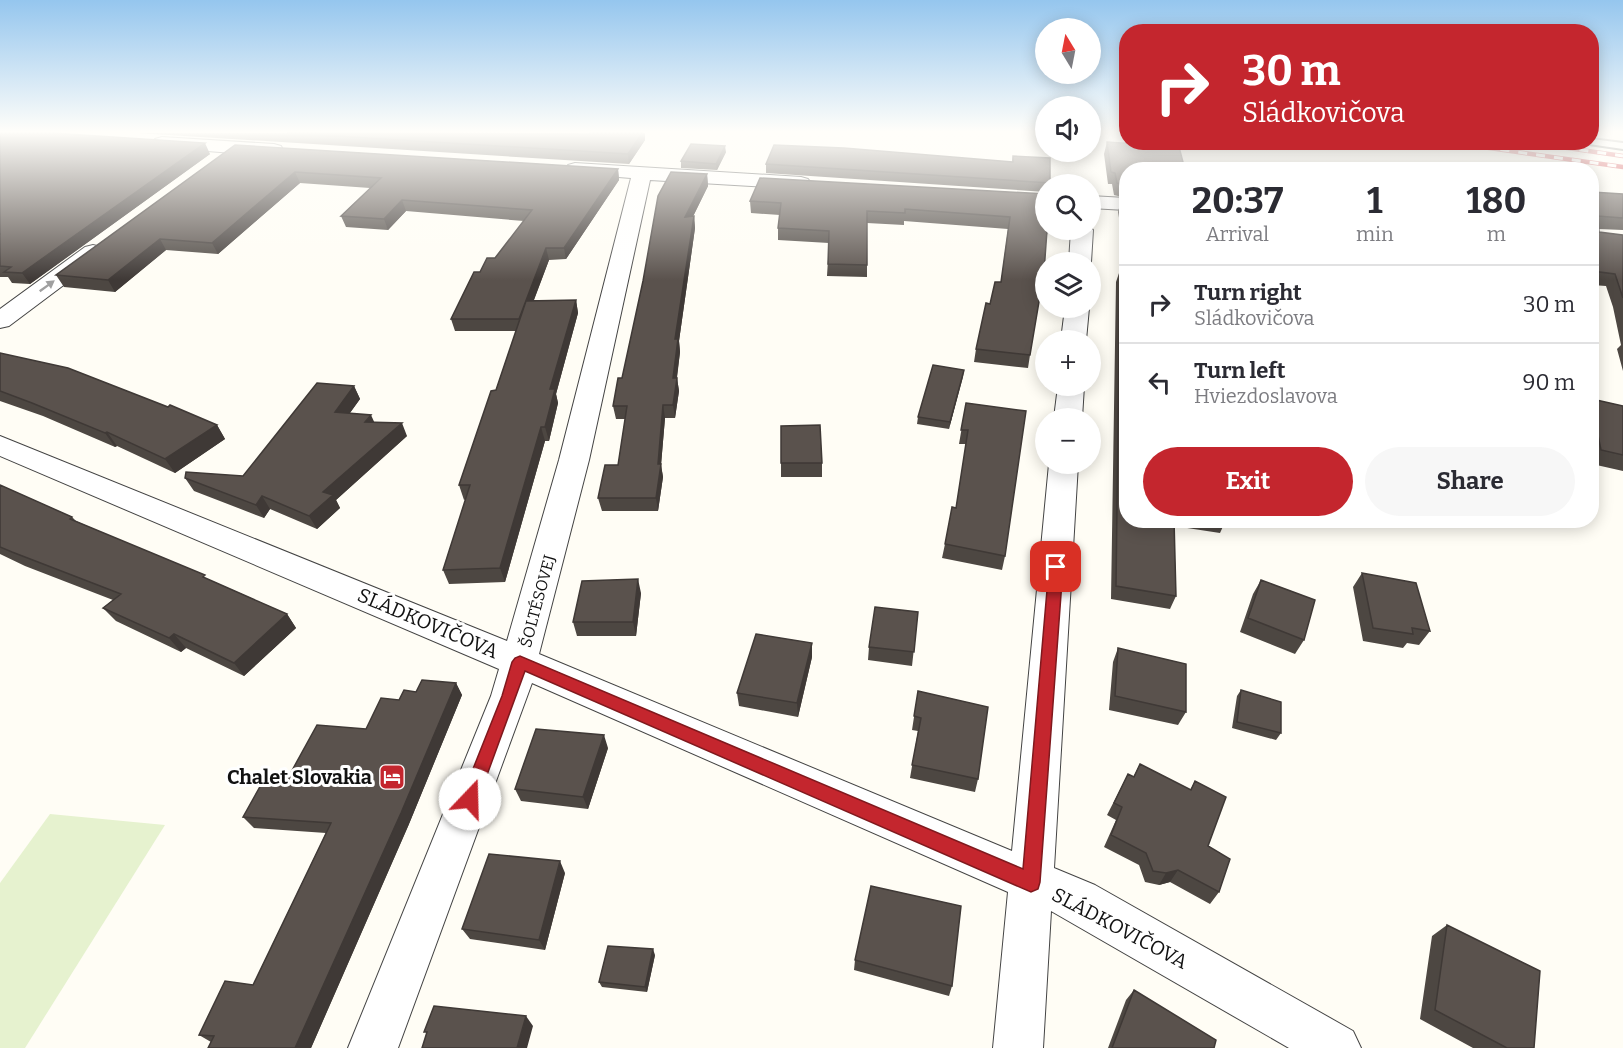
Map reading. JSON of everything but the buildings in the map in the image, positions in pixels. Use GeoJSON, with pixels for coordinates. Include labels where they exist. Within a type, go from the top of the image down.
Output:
{"type":"FeatureCollection","features":[{"type":"Feature","properties":{"kind":"street","name":"ŠOLTÉSOVEJ"},"geometry":{"type":"LineString","coordinates":[[373,1048],[510,696],[574,460],[640,182]]}},
{"type":"Feature","properties":{"kind":"street"},"geometry":{"type":"LineString","coordinates":[[786,182],[820,184]]}},
{"type":"Feature","properties":{"kind":"street"},"geometry":{"type":"LineString","coordinates":[[1101,203],[1119,204]]}},
{"type":"Feature","properties":{"kind":"street"},"geometry":{"type":"LineString","coordinates":[[0,321],[114,237]]}},
{"type":"Feature","properties":{"kind":"street","name":"SLÁDKOVIČOVA"},"geometry":{"type":"LineString","coordinates":[[0,445],[520,662],[1079,901],[1336,1048]]}},
{"type":"Feature","properties":{"kind":"street"},"geometry":{"type":"LineString","coordinates":[[1018,1048],[1063,474]]}},
{"type":"Feature","properties":{"kind":"green space"},"geometry":{"type":"Polygon","coordinates":[[[50,814],[165,825],[25,1048],[0,1048],[0,883],[50,814]]]}},
{"type":"Feature","properties":{"kind":"place","name":"Chalet Slovakia"},"geometry":{"type":"Point","coordinates":[392,777]}},
{"type":"Feature","properties":{"kind":"route"},"geometry":{"type":"LineString","coordinates":[[470,799],[510,696],[520,662],[1031,882],[1056,567]]}}]}
